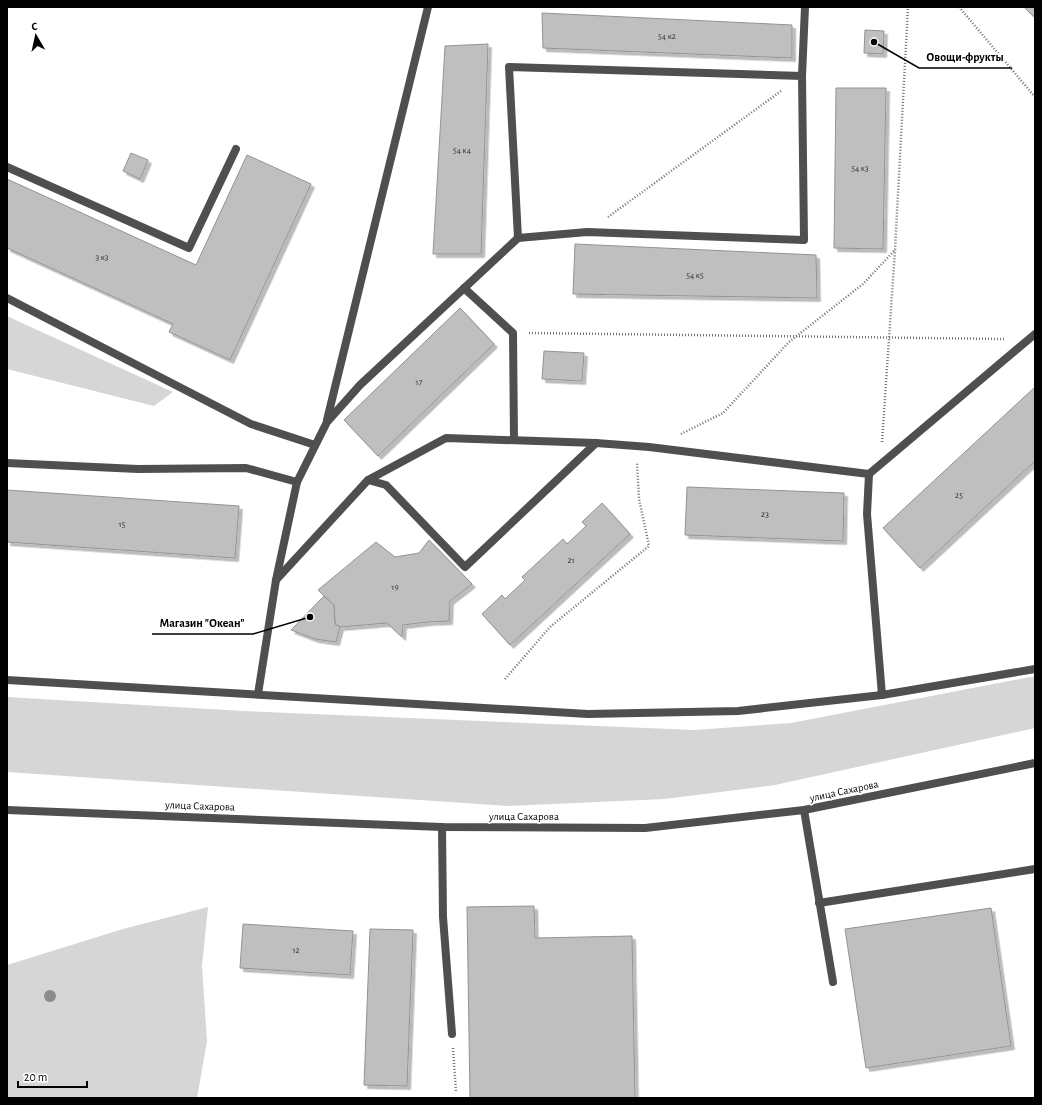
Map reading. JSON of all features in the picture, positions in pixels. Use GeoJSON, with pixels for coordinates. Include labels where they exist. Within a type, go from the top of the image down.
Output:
{"type":"FeatureCollection","features":[{"type":"Feature","properties":{"kind":"street"},"geometry":{"type":"LineString","coordinates":[[258,694],[276,580],[297,482],[327,422],[428,7]]}},
{"type":"Feature","properties":{"kind":"street"},"geometry":{"type":"LineString","coordinates":[[327,422],[360,385],[518,238],[587,232],[804,240],[802,76],[805,7]]}},
{"type":"Feature","properties":{"kind":"street"},"geometry":{"type":"LineString","coordinates":[[518,238],[509,67],[802,76]]}},
{"type":"Feature","properties":{"kind":"street"},"geometry":{"type":"LineString","coordinates":[[7,167],[189,248],[236,149]]}},
{"type":"Feature","properties":{"kind":"street"},"geometry":{"type":"LineString","coordinates":[[464,288],[513,333],[514,440]]}},
{"type":"Feature","properties":{"kind":"street"},"geometry":{"type":"LineString","coordinates":[[7,298],[252,424],[315,446]]}},
{"type":"Feature","properties":{"kind":"street"},"geometry":{"type":"LineString","coordinates":[[276,580],[368,480],[446,438],[596,443],[649,447],[868,474],[1032,336]]}},
{"type":"Feature","properties":{"kind":"street"},"geometry":{"type":"LineString","coordinates":[[368,480],[386,485],[465,567],[596,443]]}},
{"type":"Feature","properties":{"kind":"street"},"geometry":{"type":"LineString","coordinates":[[7,463],[138,469],[246,468],[297,482]]}},
{"type":"Feature","properties":{"kind":"street"},"geometry":{"type":"LineString","coordinates":[[868,474],[867,514],[882,695]]}},
{"type":"Feature","properties":{"kind":"street"},"geometry":{"type":"LineString","coordinates":[[7,680],[588,714],[738,711],[882,695],[1035,669]]}},
{"type":"Feature","properties":{"kind":"street","name":"улица Сахарова"},"geometry":{"type":"LineString","coordinates":[[7,810],[442,827],[645,828],[804,810],[1035,763]]}},
{"type":"Feature","properties":{"kind":"street"},"geometry":{"type":"LineString","coordinates":[[804,810],[833,982]]}},
{"type":"Feature","properties":{"kind":"street"},"geometry":{"type":"LineString","coordinates":[[442,827],[443,916],[452,1034]]}},
{"type":"Feature","properties":{"kind":"street"},"geometry":{"type":"LineString","coordinates":[[820,903],[1035,869]]}},
{"type":"Feature","properties":{"kind":"path"},"geometry":{"type":"LineString","coordinates":[[880,464],[895,250],[908,7]]}},
{"type":"Feature","properties":{"kind":"path"},"geometry":{"type":"LineString","coordinates":[[959,7],[1035,97]]}},
{"type":"Feature","properties":{"kind":"path"},"geometry":{"type":"LineString","coordinates":[[587,232],[802,76]]}},
{"type":"Feature","properties":{"kind":"path"},"geometry":{"type":"LineString","coordinates":[[678,435],[723,413],[789,342],[863,284],[895,250]]}},
{"type":"Feature","properties":{"kind":"path"},"geometry":{"type":"LineString","coordinates":[[513,333],[796,337],[1032,336]]}},
{"type":"Feature","properties":{"kind":"path"},"geometry":{"type":"LineString","coordinates":[[505,679],[550,627],[649,546],[638,499],[636,458],[649,447]]}},
{"type":"Feature","properties":{"kind":"path"},"geometry":{"type":"LineString","coordinates":[[452,1034],[456,1092]]}},
{"type":"Feature","properties":{"kind":"shaded area"},"geometry":{"type":"Polygon","coordinates":[[[7,316],[173,392],[154,406],[7,369],[7,316]]]}},
{"type":"Feature","properties":{"kind":"shaded area"},"geometry":{"type":"Polygon","coordinates":[[[1035,676],[1035,728],[775,785],[665,799],[508,806],[7,772],[7,697],[243,711],[695,730],[791,723],[1035,676]]]}},
{"type":"Feature","properties":{"kind":"shaded area"},"geometry":{"type":"Polygon","coordinates":[[[208,907],[202,966],[207,1041],[197,1098],[7,1098],[7,965],[123,929],[208,907]]]}},
{"type":"Feature","properties":{"kind":"building"},"geometry":{"type":"Polygon","coordinates":[[[1024,7],[1035,7],[1035,18],[1024,7]]]}},
{"type":"Feature","properties":{"kind":"building"},"geometry":{"type":"Polygon","coordinates":[[[542,13],[792,25],[792,58],[543,48],[542,13]]]}},
{"type":"Feature","properties":{"kind":"building"},"geometry":{"type":"Polygon","coordinates":[[[865,30],[884,31],[883,54],[864,53],[865,30]]]}},
{"type":"Feature","properties":{"kind":"building"},"geometry":{"type":"Polygon","coordinates":[[[488,44],[481,254],[433,254],[445,46],[488,44]]]}},
{"type":"Feature","properties":{"kind":"building"},"geometry":{"type":"Polygon","coordinates":[[[836,88],[886,88],[883,249],[834,248],[836,88]]]}},
{"type":"Feature","properties":{"kind":"building"},"geometry":{"type":"Polygon","coordinates":[[[131,153],[148,160],[140,179],[123,171],[131,153]]]}},
{"type":"Feature","properties":{"kind":"building"},"geometry":{"type":"Polygon","coordinates":[[[247,155],[311,184],[230,360],[169,332],[173,324],[7,248],[7,179],[196,265],[247,155]]]}},
{"type":"Feature","properties":{"kind":"building"},"geometry":{"type":"Polygon","coordinates":[[[575,244],[816,255],[817,298],[573,294],[575,244]]]}},
{"type":"Feature","properties":{"kind":"building"},"geometry":{"type":"Polygon","coordinates":[[[460,308],[494,344],[378,456],[344,420],[460,308]]]}},
{"type":"Feature","properties":{"kind":"building"},"geometry":{"type":"Polygon","coordinates":[[[544,351],[584,353],[582,381],[542,379],[544,351]]]}},
{"type":"Feature","properties":{"kind":"building"},"geometry":{"type":"Polygon","coordinates":[[[1035,387],[1035,461],[920,568],[883,528],[1035,387]]]}},
{"type":"Feature","properties":{"kind":"building"},"geometry":{"type":"Polygon","coordinates":[[[687,487],[844,493],[843,541],[685,535],[687,487]]]}},
{"type":"Feature","properties":{"kind":"building"},"geometry":{"type":"Polygon","coordinates":[[[7,490],[239,506],[235,558],[7,542],[7,490]]]}},
{"type":"Feature","properties":{"kind":"building"},"geometry":{"type":"Polygon","coordinates":[[[602,503],[630,534],[510,645],[482,614],[502,595],[505,599],[525,580],[522,577],[563,539],[567,544],[586,526],[582,522],[602,503]]]}},
{"type":"Feature","properties":{"kind":"building"},"geometry":{"type":"Polygon","coordinates":[[[429,540],[472,584],[450,601],[449,621],[403,625],[402,637],[387,623],[340,627],[335,624],[334,605],[318,590],[376,542],[395,557],[419,553],[429,540]]]}},
{"type":"Feature","properties":{"kind":"building"},"geometry":{"type":"Polygon","coordinates":[[[324,596],[334,605],[335,624],[340,627],[336,642],[315,639],[291,630],[324,596]]]}},
{"type":"Feature","properties":{"kind":"building"},"geometry":{"type":"Polygon","coordinates":[[[534,906],[535,938],[632,936],[635,1098],[470,1098],[467,907],[534,906]]]}},
{"type":"Feature","properties":{"kind":"building"},"geometry":{"type":"Polygon","coordinates":[[[991,908],[1011,1046],[866,1068],[845,929],[991,908]]]}},
{"type":"Feature","properties":{"kind":"building"},"geometry":{"type":"Polygon","coordinates":[[[243,924],[353,931],[350,975],[240,968],[243,924]]]}},
{"type":"Feature","properties":{"kind":"building"},"geometry":{"type":"Polygon","coordinates":[[[370,929],[413,930],[407,1086],[364,1085],[370,929]]]}},
{"type":"Feature","properties":{"kind":"place","name":"Овощи-фрукты"},"geometry":{"type":"Point","coordinates":[874,42]}},
{"type":"Feature","properties":{"kind":"place","name":"Магазин \"Океан\""},"geometry":{"type":"Point","coordinates":[310,617]}}]}
